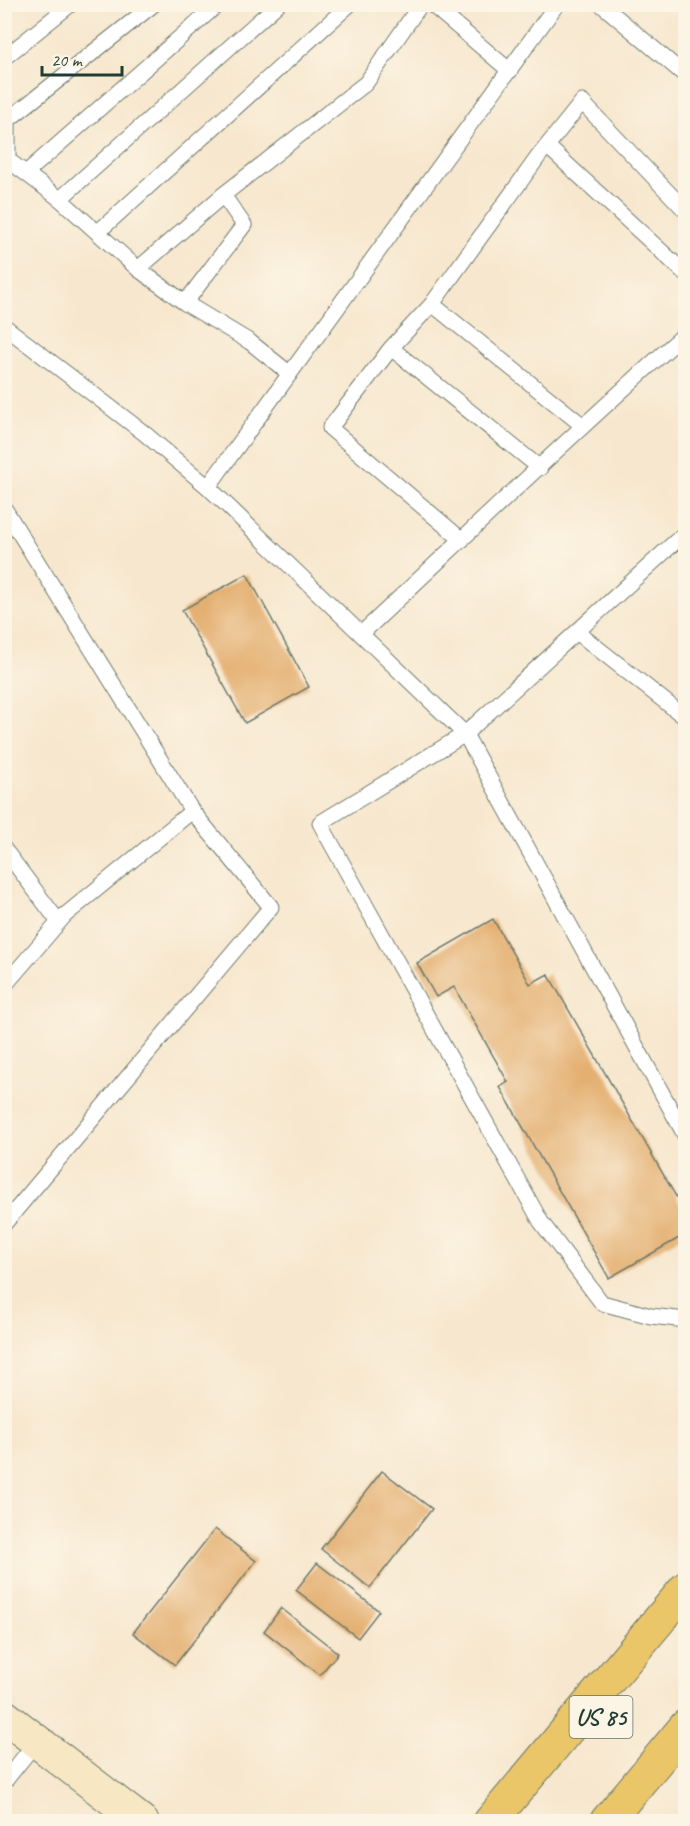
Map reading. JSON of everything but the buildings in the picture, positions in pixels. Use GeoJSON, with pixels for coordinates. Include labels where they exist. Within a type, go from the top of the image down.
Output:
{"type":"FeatureCollection","features":[{"type":"Feature","properties":{"kind":"highway"},"geometry":{"type":"LineString","coordinates":[[490,1821],[686,1588]]}},
{"type":"Feature","properties":{"kind":"highway","name":"US 85"},"geometry":{"type":"LineString","coordinates":[[516,1821],[686,1613]]}},
{"type":"Feature","properties":{"kind":"highway","name":"US 85"},"geometry":{"type":"LineString","coordinates":[[606,1821],[686,1726]]}},
{"type":"Feature","properties":{"kind":"street"},"geometry":{"type":"LineString","coordinates":[[4,1716],[142,1821]]}},
{"type":"Feature","properties":{"kind":"lane"},"geometry":{"type":"LineString","coordinates":[[4,58],[71,4]]}},
{"type":"Feature","properties":{"kind":"lane"},"geometry":{"type":"LineString","coordinates":[[154,4],[6,117],[6,160],[60,199],[138,269],[185,303],[250,342],[290,374]]}},
{"type":"Feature","properties":{"kind":"lane"},"geometry":{"type":"LineString","coordinates":[[26,173],[218,4]]}},
{"type":"Feature","properties":{"kind":"lane"},"geometry":{"type":"LineString","coordinates":[[60,199],[278,4]]}},
{"type":"Feature","properties":{"kind":"lane"},"geometry":{"type":"LineString","coordinates":[[98,232],[350,4]]}},
{"type":"Feature","properties":{"kind":"lane"},"geometry":{"type":"LineString","coordinates":[[138,269],[222,195],[366,83],[421,4]]}},
{"type":"Feature","properties":{"kind":"lane"},"geometry":{"type":"LineString","coordinates":[[432,4],[510,71]]}},
{"type":"Feature","properties":{"kind":"lane"},"geometry":{"type":"LineString","coordinates":[[208,487],[558,4]]}},
{"type":"Feature","properties":{"kind":"lane"},"geometry":{"type":"LineString","coordinates":[[602,4],[686,76]]}},
{"type":"Feature","properties":{"kind":"lane"},"geometry":{"type":"LineString","coordinates":[[462,540],[330,428],[391,348],[432,304],[547,146],[582,102],[686,211]]}},
{"type":"Feature","properties":{"kind":"lane"},"geometry":{"type":"LineString","coordinates":[[547,146],[686,274]]}},
{"type":"Feature","properties":{"kind":"lane"},"geometry":{"type":"LineString","coordinates":[[185,303],[244,225],[222,195]]}},
{"type":"Feature","properties":{"kind":"lane"},"geometry":{"type":"LineString","coordinates":[[432,304],[582,425]]}},
{"type":"Feature","properties":{"kind":"lane"},"geometry":{"type":"LineString","coordinates":[[4,326],[144,433],[208,487],[465,734],[686,1137]]}},
{"type":"Feature","properties":{"kind":"lane"},"geometry":{"type":"LineString","coordinates":[[361,634],[540,468],[582,425],[686,333]]}},
{"type":"Feature","properties":{"kind":"lane"},"geometry":{"type":"LineString","coordinates":[[391,348],[540,468]]}},
{"type":"Feature","properties":{"kind":"lane"},"geometry":{"type":"LineString","coordinates":[[4,508],[192,811],[271,907],[4,1224]]}},
{"type":"Feature","properties":{"kind":"lane"},"geometry":{"type":"LineString","coordinates":[[686,532],[465,734],[320,823],[541,1222],[602,1303],[651,1316],[686,1320]]}},
{"type":"Feature","properties":{"kind":"lane"},"geometry":{"type":"LineString","coordinates":[[576,632],[686,718]]}},
{"type":"Feature","properties":{"kind":"lane"},"geometry":{"type":"LineString","coordinates":[[4,849],[58,921],[192,811]]}},
{"type":"Feature","properties":{"kind":"lane"},"geometry":{"type":"LineString","coordinates":[[4,986],[65,915]]}},
{"type":"Feature","properties":{"kind":"lane"},"geometry":{"type":"LineString","coordinates":[[4,1782],[37,1741]]}}]}
